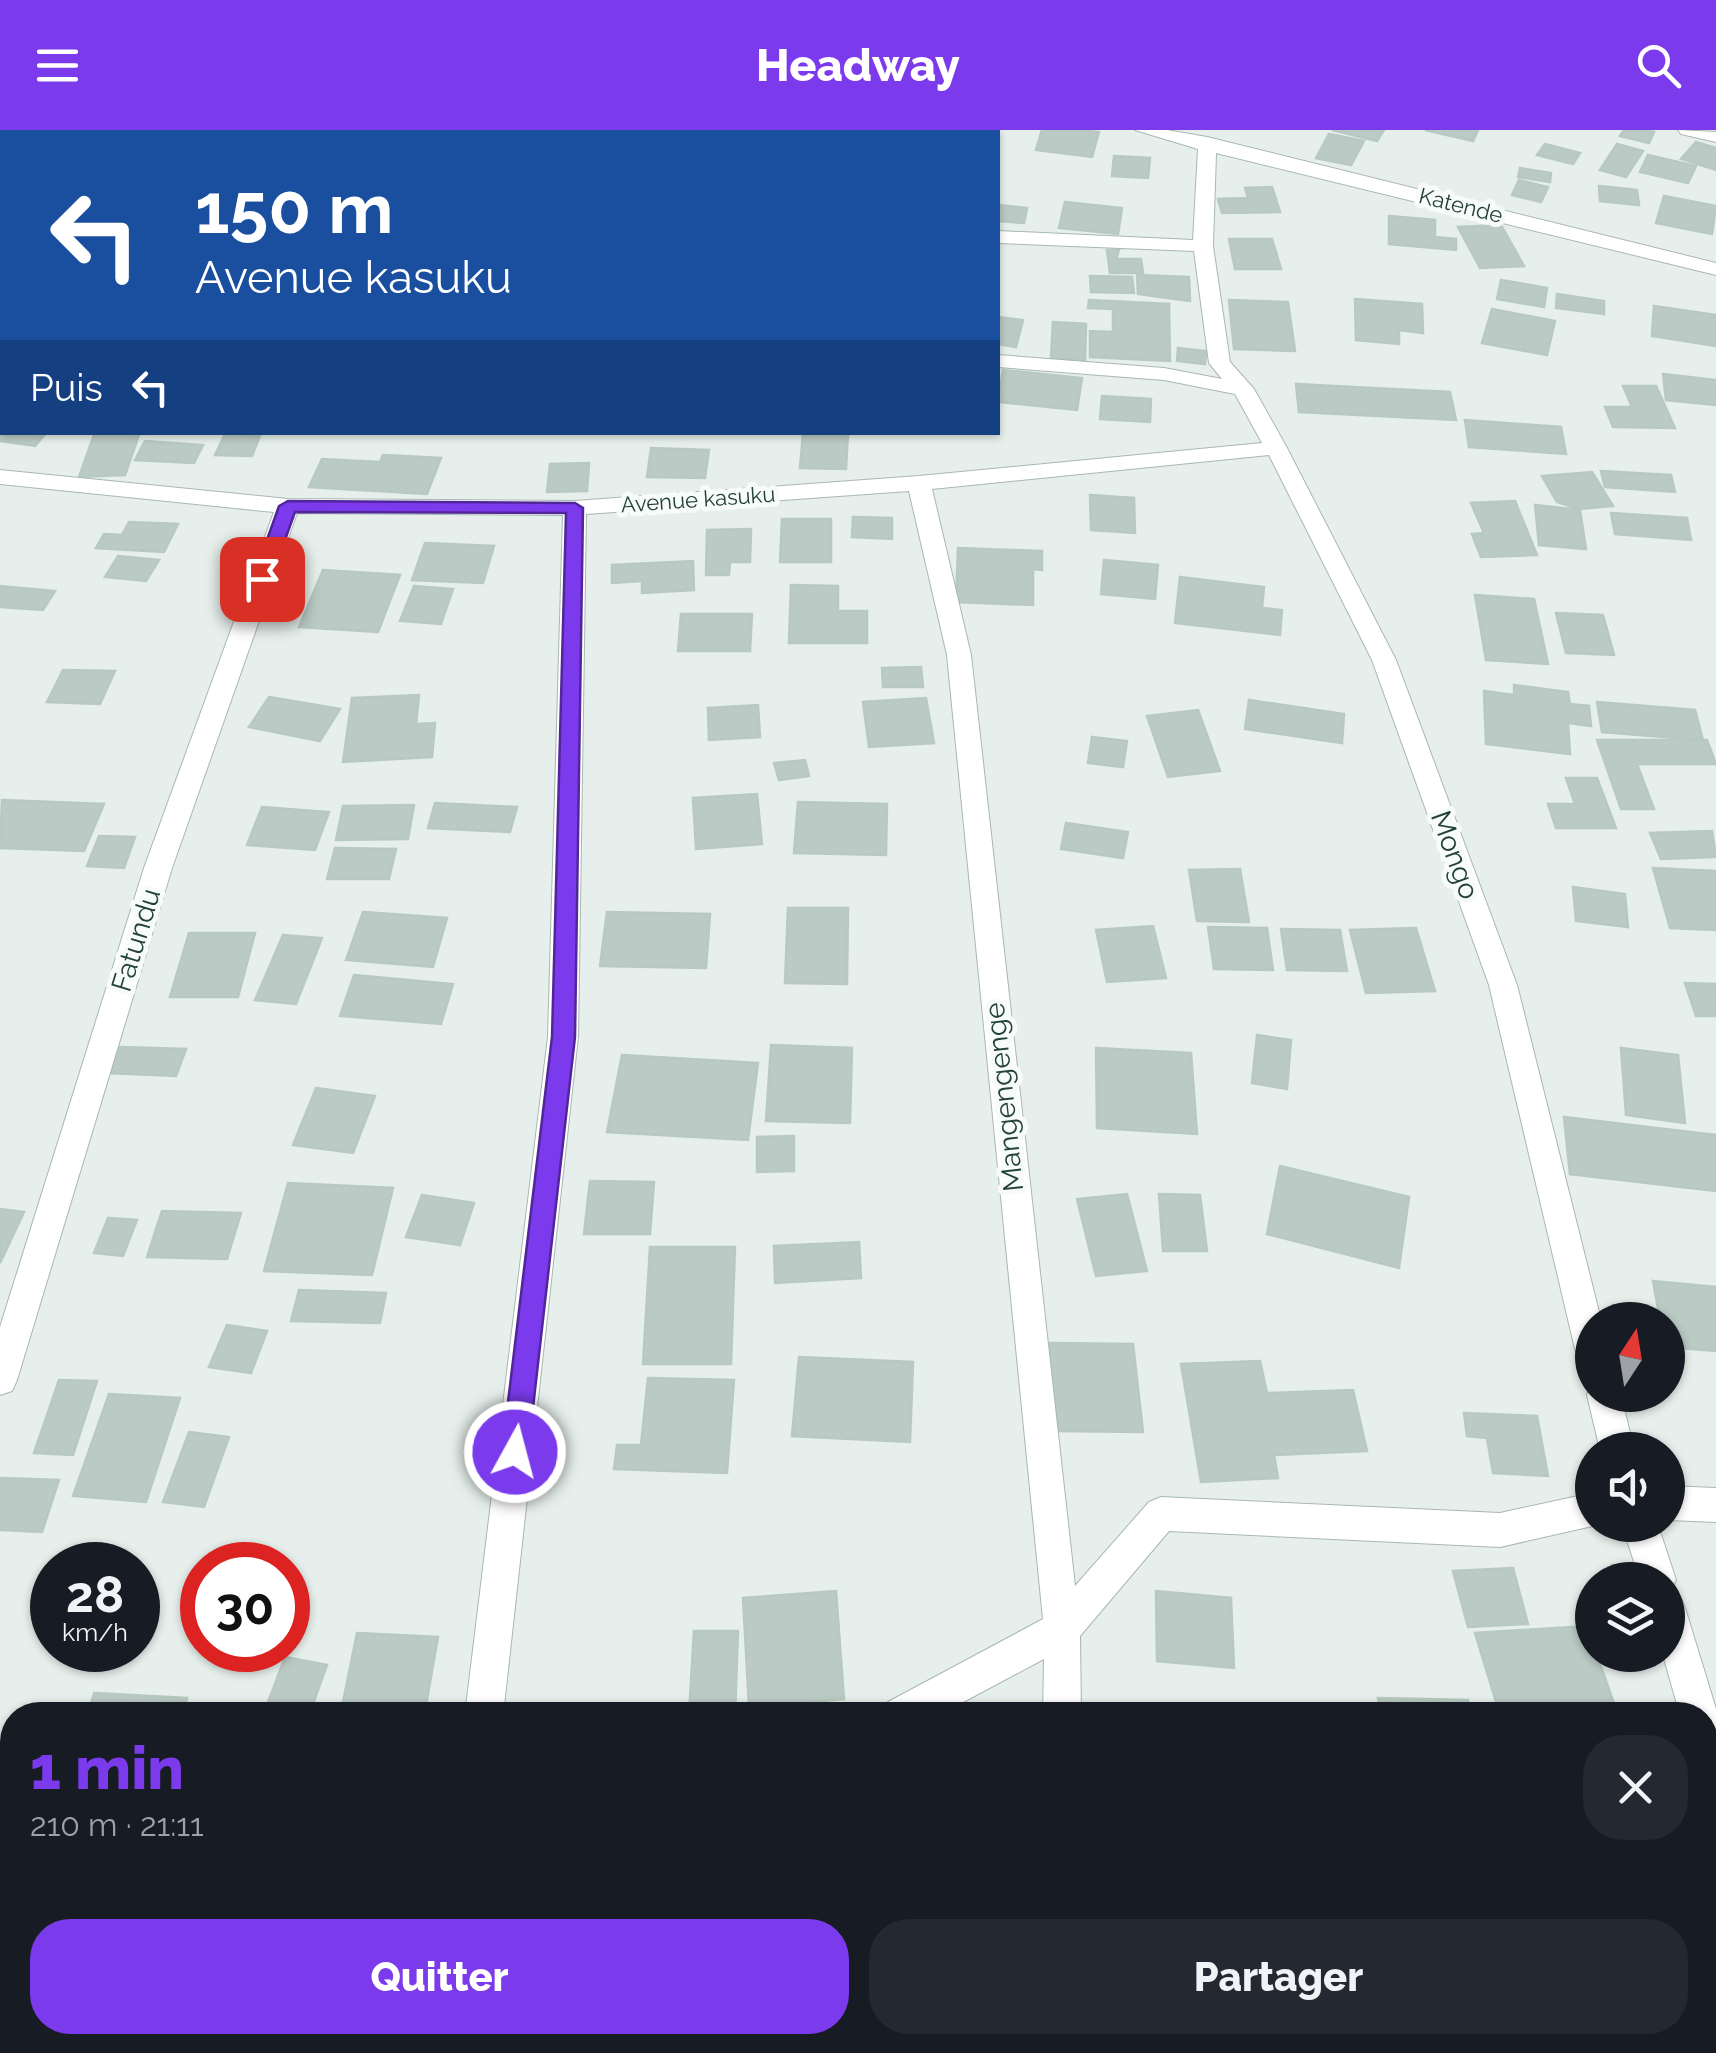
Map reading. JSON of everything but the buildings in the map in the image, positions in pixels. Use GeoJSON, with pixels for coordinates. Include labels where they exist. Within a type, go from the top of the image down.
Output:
{"type":"FeatureCollection","features":[{"type":"Feature","properties":{"kind":"street","name":"Katende"},"geometry":{"type":"LineString","coordinates":[[1144,130],[1716,269]]}},
{"type":"Feature","properties":{"kind":"street"},"geometry":{"type":"LineString","coordinates":[[1686,130],[1716,137]]}},
{"type":"Feature","properties":{"kind":"street"},"geometry":{"type":"LineString","coordinates":[[1207,143],[1203,246],[1220,363],[1243,390]]}},
{"type":"Feature","properties":{"kind":"street"},"geometry":{"type":"LineString","coordinates":[[1000,238],[1203,246]]}},
{"type":"Feature","properties":{"kind":"street"},"geometry":{"type":"LineString","coordinates":[[1000,361],[1164,374],[1243,390]]}},
{"type":"Feature","properties":{"kind":"street","name":"Mongo"},"geometry":{"type":"LineString","coordinates":[[1243,390],[1384,660],[1503,985],[1581,1302]]}},
{"type":"Feature","properties":{"kind":"street","name":"Avenue kasuku"},"geometry":{"type":"LineString","coordinates":[[0,477],[288,506],[575,508],[919,483],[1276,448]]}},
{"type":"Feature","properties":{"kind":"street","name":"Mangengenge"},"geometry":{"type":"LineString","coordinates":[[919,483],[959,654],[1062,1628],[1062,1702]]}},
{"type":"Feature","properties":{"kind":"street","name":"Fatundu"},"geometry":{"type":"LineString","coordinates":[[0,1380],[158,868],[288,506]]}},
{"type":"Feature","properties":{"kind":"street"},"geometry":{"type":"LineString","coordinates":[[486,1702],[564,1037],[575,508]]}},
{"type":"Feature","properties":{"kind":"street"},"geometry":{"type":"LineString","coordinates":[[1685,1504],[1716,1505]]}},
{"type":"Feature","properties":{"kind":"street"},"geometry":{"type":"LineString","coordinates":[[925,1702],[1062,1628],[1161,1514],[1500,1530],[1575,1514]]}},
{"type":"Feature","properties":{"kind":"street"},"geometry":{"type":"LineString","coordinates":[[1685,1668],[1695,1702]]}},
{"type":"Feature","properties":{"kind":"route"},"geometry":{"type":"LineString","coordinates":[[262,579],[288,506],[575,508],[564,1037],[515,1452]]}}]}
